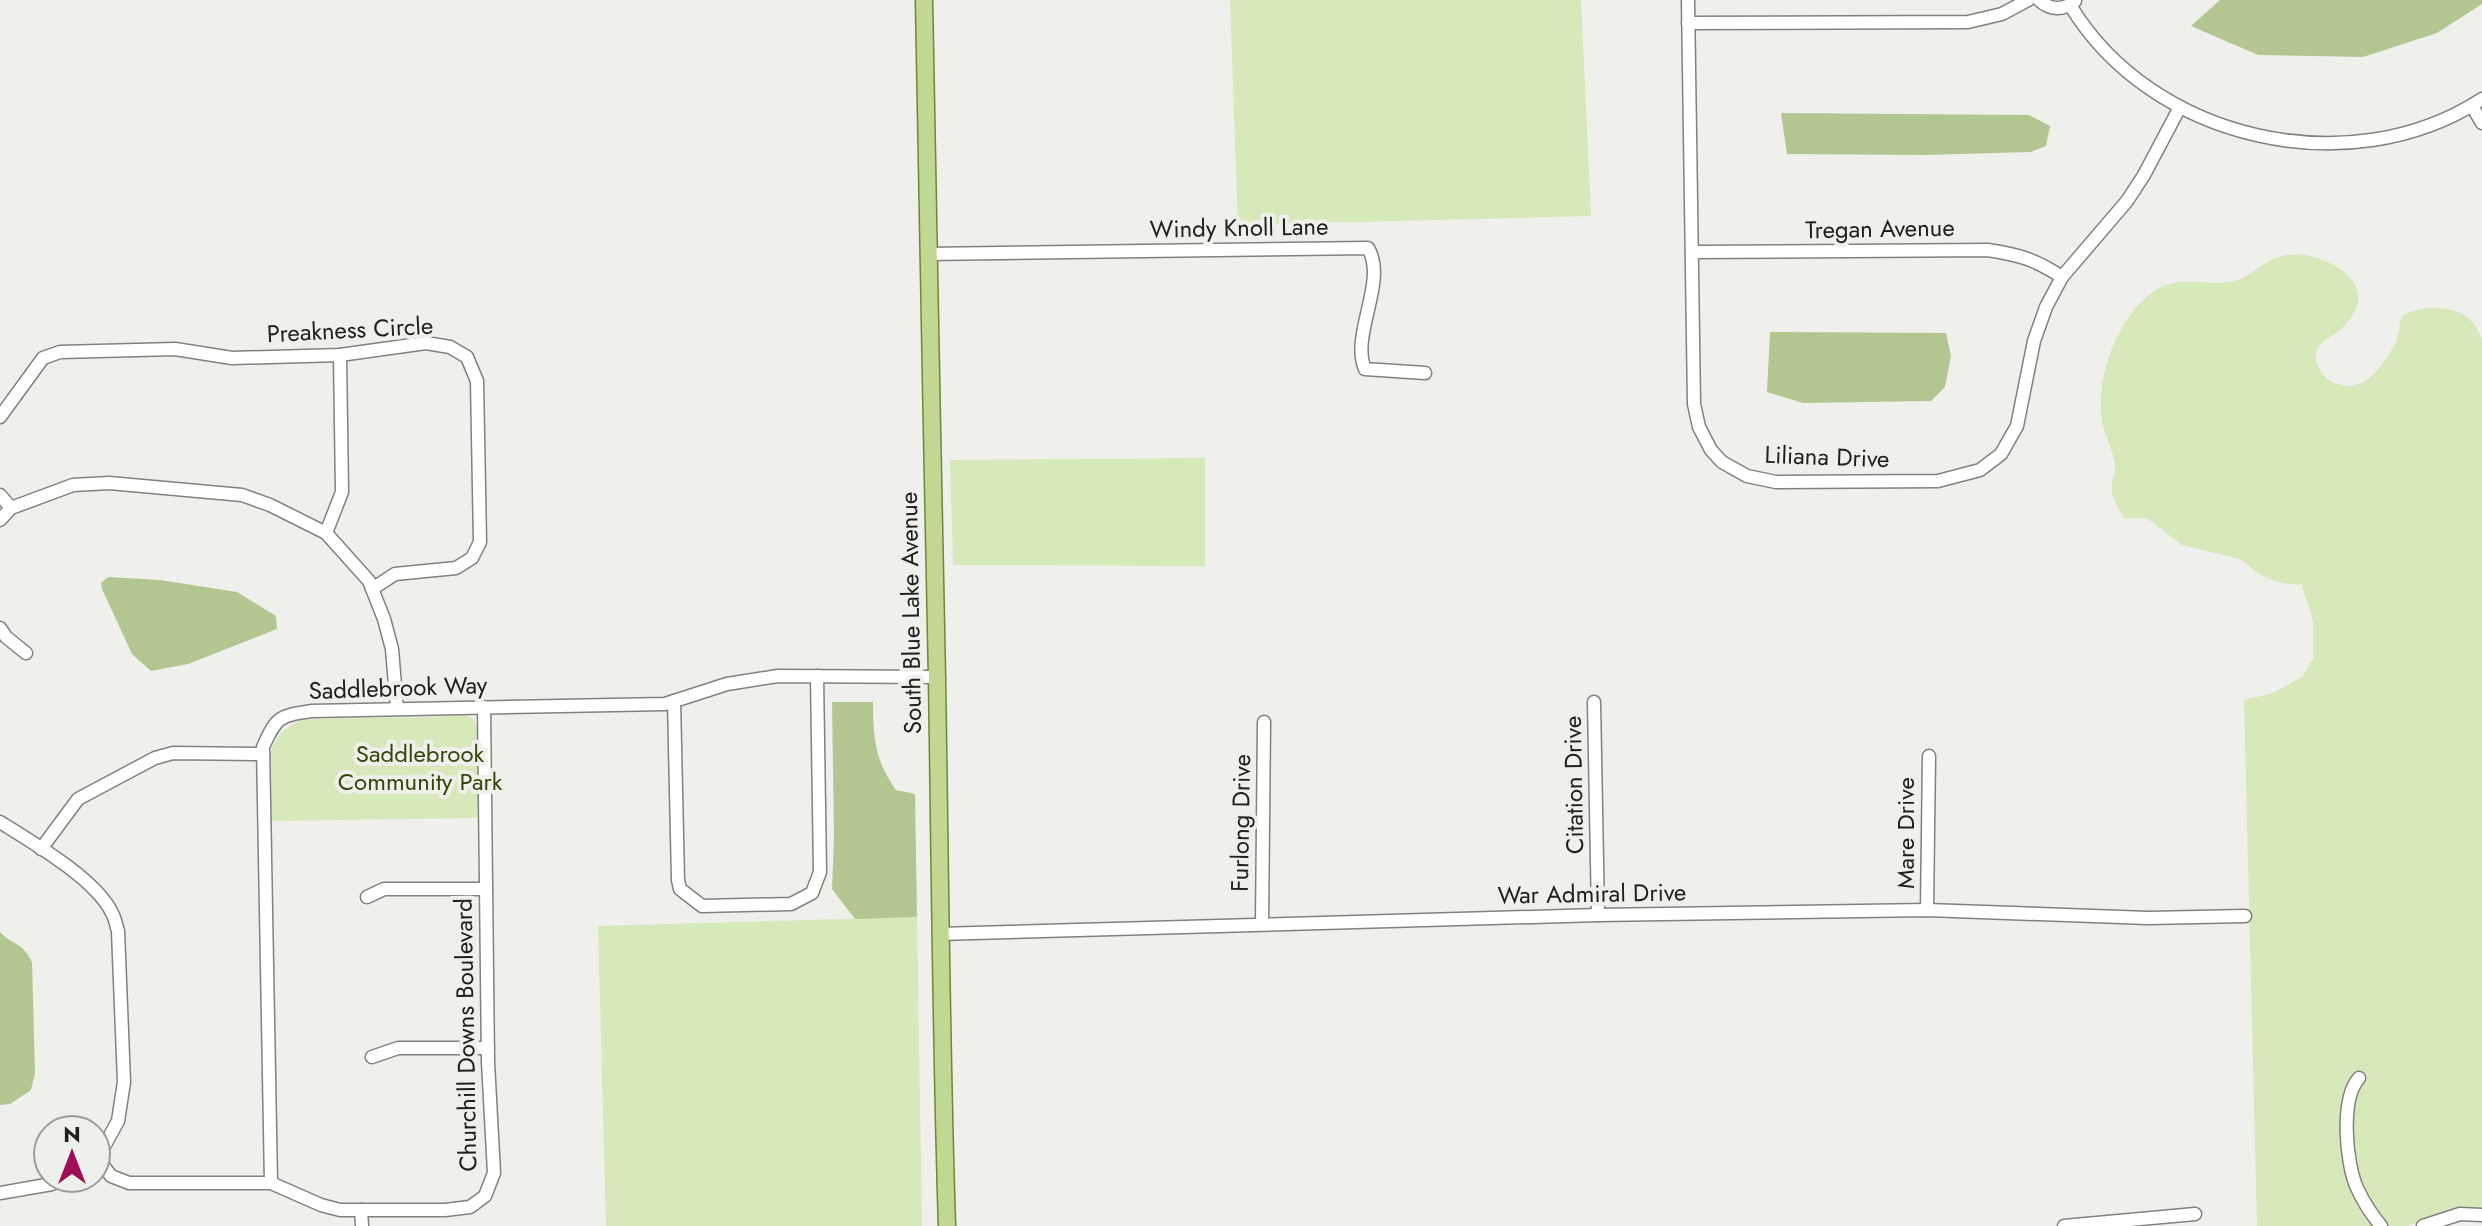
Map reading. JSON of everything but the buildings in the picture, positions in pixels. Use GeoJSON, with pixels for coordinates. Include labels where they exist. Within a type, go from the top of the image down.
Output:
{"type":"FeatureCollection","features":[{"type":"Feature","properties":{"kind":"main road","name":"South Blue Lake Avenue"},"geometry":{"type":"LineString","coordinates":[[924,0],[939,934],[947,1226]]}},
{"type":"Feature","properties":{"kind":"street","name":"Liliana Drive"},"geometry":{"type":"LineString","coordinates":[[1688,0],[1694,404],[1699,427],[1711,450],[1722,462],[1747,476],[1776,482],[1938,481],[1980,470],[2001,454],[2017,426],[2034,341],[2046,307],[2062,277],[2127,201],[2180,107]]}},
{"type":"Feature","properties":{"kind":"street"},"geometry":{"type":"LineString","coordinates":[[1688,23],[1968,22],[2002,14],[2028,0]]}},
{"type":"Feature","properties":{"kind":"street"},"geometry":{"type":"LineString","coordinates":[[2039,0],[2055,8],[2073,2],[2080,21],[2109,53],[2147,87],[2180,107],[2258,136],[2303,144],[2379,140],[2433,125],[2477,103],[2482,123]]}},
{"type":"Feature","properties":{"kind":"street","name":"Windy Knoll Lane"},"geometry":{"type":"LineString","coordinates":[[927,254],[1368,248],[1374,259],[1363,335],[1361,360],[1365,369],[1425,373]]}},
{"type":"Feature","properties":{"kind":"street","name":"Tregan Avenue"},"geometry":{"type":"LineString","coordinates":[[1692,252],[1988,250],[2022,255],[2062,277]]}},
{"type":"Feature","properties":{"kind":"street","name":"Preakness Circle"},"geometry":{"type":"LineString","coordinates":[[0,417],[43,358],[60,352],[175,349],[232,358],[340,355],[426,343],[450,347],[467,357],[477,381],[480,542],[472,558],[456,568],[395,574],[372,589]]}},
{"type":"Feature","properties":{"kind":"street"},"geometry":{"type":"LineString","coordinates":[[326,533],[342,492],[340,355]]}},
{"type":"Feature","properties":{"kind":"street"},"geometry":{"type":"LineString","coordinates":[[0,520],[11,508],[73,485],[109,483],[242,495],[270,505],[326,533],[369,581],[392,649],[397,709]]}},
{"type":"Feature","properties":{"kind":"street"},"geometry":{"type":"LineString","coordinates":[[0,495],[11,508]]}},
{"type":"Feature","properties":{"kind":"street"},"geometry":{"type":"LineString","coordinates":[[0,628],[26,653]]}},
{"type":"Feature","properties":{"kind":"street","name":"Saddlebrook Way"},"geometry":{"type":"LineString","coordinates":[[271,1183],[263,747],[273,726],[284,715],[312,711],[665,704],[727,684],[778,676],[937,677]]}},
{"type":"Feature","properties":{"kind":"street"},"geometry":{"type":"LineString","coordinates":[[674,701],[680,889],[702,906],[791,904],[812,893],[820,872],[817,676]]}},
{"type":"Feature","properties":{"kind":"street","name":"Citation Drive"},"geometry":{"type":"LineString","coordinates":[[1594,702],[1598,915]]}},
{"type":"Feature","properties":{"kind":"street","name":"Churchill Downs Boulevard"},"geometry":{"type":"LineString","coordinates":[[112,1176],[129,1183],[271,1183],[340,1210],[445,1210],[470,1207],[485,1196],[494,1173],[488,1048],[484,707]]}},
{"type":"Feature","properties":{"kind":"street","name":"Furlong Drive"},"geometry":{"type":"LineString","coordinates":[[1262,924],[1264,722]]}},
{"type":"Feature","properties":{"kind":"street"},"geometry":{"type":"LineString","coordinates":[[41,849],[78,799],[155,758],[173,753],[263,754]]}},
{"type":"Feature","properties":{"kind":"street","name":"Mare Drive"},"geometry":{"type":"LineString","coordinates":[[1927,910],[1929,756]]}},
{"type":"Feature","properties":{"kind":"street"},"geometry":{"type":"LineString","coordinates":[[0,822],[93,887],[112,912],[118,931],[124,1082],[118,1121],[112,1132]]}},
{"type":"Feature","properties":{"kind":"street"},"geometry":{"type":"LineString","coordinates":[[367,897],[384,889],[486,889]]}},
{"type":"Feature","properties":{"kind":"street","name":"War Admiral Drive"},"geometry":{"type":"LineString","coordinates":[[939,934],[1598,915],[1927,910],[2148,918],[2245,916]]}},
{"type":"Feature","properties":{"kind":"street"},"geometry":{"type":"LineString","coordinates":[[372,1057],[398,1048],[488,1048]]}},
{"type":"Feature","properties":{"kind":"street"},"geometry":{"type":"LineString","coordinates":[[2359,1078],[2351,1090],[2347,1105],[2347,1141],[2355,1186],[2381,1226]]}},
{"type":"Feature","properties":{"kind":"street"},"geometry":{"type":"LineString","coordinates":[[0,1193],[32,1187]]}},
{"type":"Feature","properties":{"kind":"street"},"geometry":{"type":"LineString","coordinates":[[361,1210],[362,1226]]}},
{"type":"Feature","properties":{"kind":"street"},"geometry":{"type":"LineString","coordinates":[[2064,1226],[2195,1214]]}},
{"type":"Feature","properties":{"kind":"street"},"geometry":{"type":"LineString","coordinates":[[2423,1226],[2460,1214],[2482,1215]]}},
{"type":"Feature","properties":{"kind":"green space"},"geometry":{"type":"Polygon","coordinates":[[[1230,0],[1581,0],[1591,216],[1238,225],[1230,0]]]}},
{"type":"Feature","properties":{"kind":"green space"},"geometry":{"type":"Polygon","coordinates":[[[2301,254],[2341,269],[2356,287],[2358,299],[2354,312],[2317,351],[2318,367],[2330,381],[2351,386],[2369,378],[2395,344],[2403,315],[2411,312],[2429,308],[2456,311],[2473,323],[2482,338],[2482,1208],[2459,1208],[2407,1226],[2388,1226],[2366,1194],[2357,1171],[2353,1115],[2360,1089],[2367,1079],[2360,1070],[2342,1104],[2340,1126],[2346,1170],[2373,1226],[2257,1226],[2244,700],[2273,693],[2302,677],[2313,659],[2313,620],[2301,583],[2277,582],[2259,574],[2240,559],[2182,545],[2147,518],[2124,518],[2112,493],[2114,461],[2101,408],[2105,369],[2120,331],[2142,301],[2156,290],[2175,283],[2234,281],[2276,258],[2301,254]]]}},
{"type":"Feature","properties":{"kind":"green space"},"geometry":{"type":"Polygon","coordinates":[[[1205,458],[1205,566],[953,565],[950,460],[1205,458]]]}},
{"type":"Feature","properties":{"kind":"green space","name":"Saddlebrook Community Park"},"geometry":{"type":"Polygon","coordinates":[[[463,716],[475,722],[478,731],[478,818],[269,821],[269,761],[279,736],[290,726],[305,719],[463,716]]]}},
{"type":"Feature","properties":{"kind":"green space"},"geometry":{"type":"Polygon","coordinates":[[[917,917],[922,1226],[606,1226],[598,926],[917,917]]]}},
{"type":"Feature","properties":{"kind":"shaded area"},"geometry":{"type":"Polygon","coordinates":[[[2220,0],[2482,0],[2482,4],[2437,33],[2363,57],[2258,55],[2191,26],[2220,0]]]}},
{"type":"Feature","properties":{"kind":"shaded area"},"geometry":{"type":"Polygon","coordinates":[[[1781,113],[2029,115],[2050,126],[2046,146],[2031,152],[1787,154],[1781,113]]]}},
{"type":"Feature","properties":{"kind":"shaded area"},"geometry":{"type":"Polygon","coordinates":[[[1770,332],[1946,333],[1951,356],[1945,387],[1931,401],[1803,403],[1767,392],[1770,332]]]}},
{"type":"Feature","properties":{"kind":"shaded area"},"geometry":{"type":"Polygon","coordinates":[[[108,577],[160,580],[237,592],[276,616],[277,629],[188,664],[151,671],[132,654],[102,589],[101,583],[108,577]]]}},
{"type":"Feature","properties":{"kind":"shaded area"},"geometry":{"type":"Polygon","coordinates":[[[832,702],[873,702],[879,759],[896,790],[915,794],[917,917],[855,919],[832,889],[832,702]]]}},
{"type":"Feature","properties":{"kind":"shaded area"},"geometry":{"type":"Polygon","coordinates":[[[0,932],[25,950],[32,962],[35,1073],[31,1090],[10,1104],[0,1105],[0,932]]]}}]}
